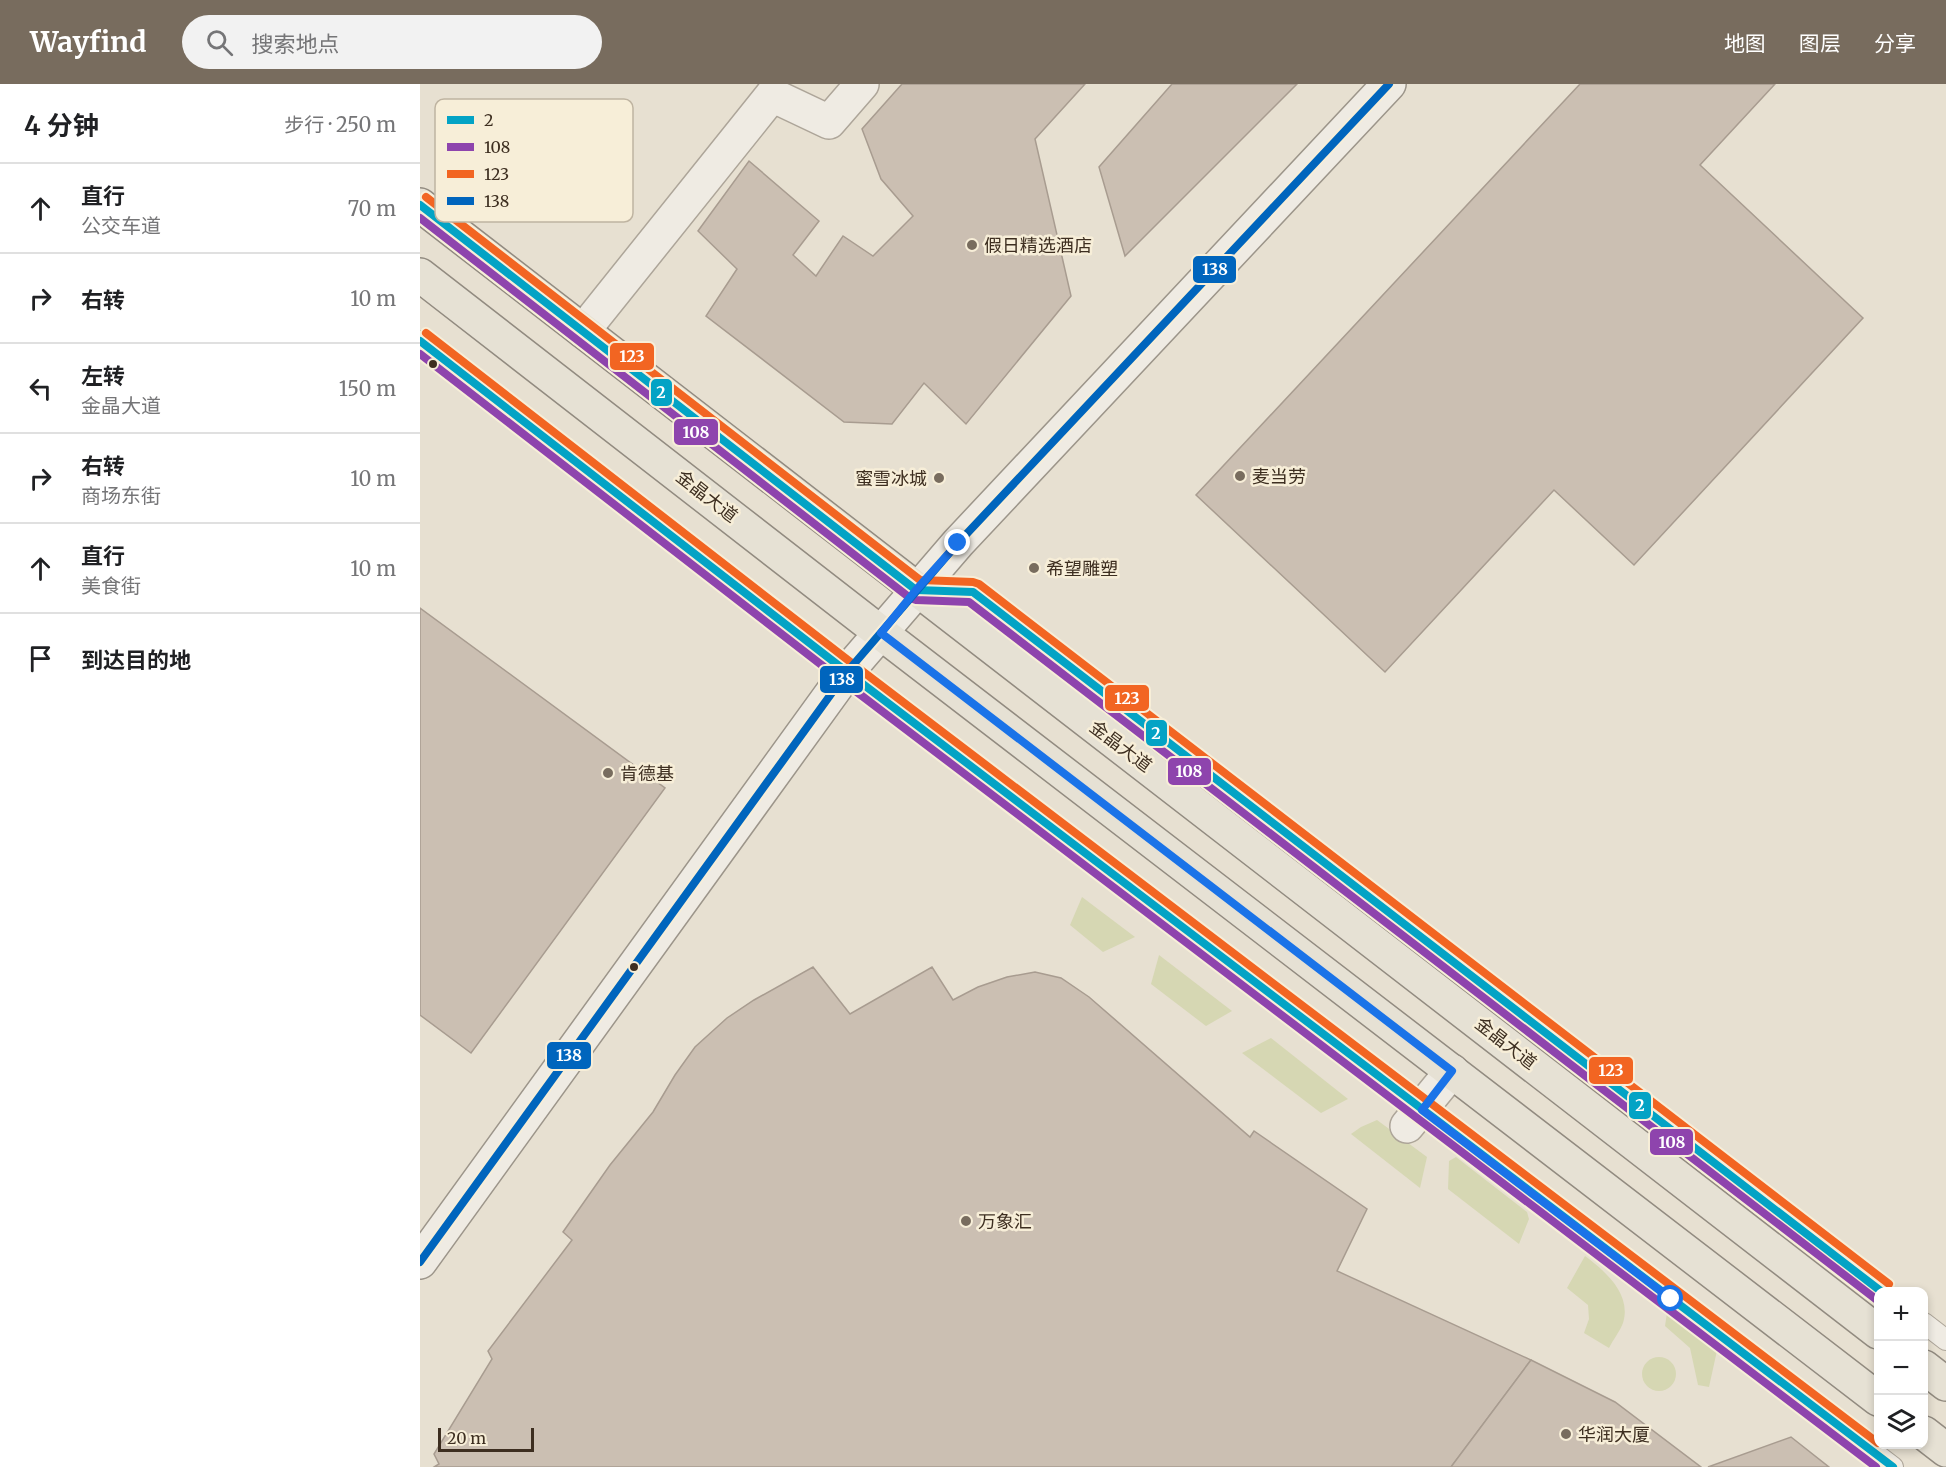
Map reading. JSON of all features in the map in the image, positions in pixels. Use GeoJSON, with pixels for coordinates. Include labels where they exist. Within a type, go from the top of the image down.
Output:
{"type":"FeatureCollection","features":[{"type":"Feature","properties":{"kind":"main road","name":"金晶大道"},"geometry":{"type":"LineString","coordinates":[[420,205],[435,217]]}},
{"type":"Feature","properties":{"kind":"main road","name":"金晶大道"},"geometry":{"type":"LineString","coordinates":[[442,222],[1874,1329]]}},
{"type":"Feature","properties":{"kind":"main road","name":"金晶大道"},"geometry":{"type":"LineString","coordinates":[[420,275],[881,633],[1874,1396]]}},
{"type":"Feature","properties":{"kind":"main road"},"geometry":{"type":"LineString","coordinates":[[1928,1370],[1946,1384]]}},
{"type":"Feature","properties":{"kind":"main road"},"geometry":{"type":"LineString","coordinates":[[1928,1437],[1946,1450]]}},
{"type":"Feature","properties":{"kind":"street"},"geometry":{"type":"LineString","coordinates":[[583,331],[768,89],[829,122],[862,84]]}},
{"type":"Feature","properties":{"kind":"street"},"geometry":{"type":"LineString","coordinates":[[420,1262],[847,672],[916,590],[1389,84]]}},
{"type":"Feature","properties":{"kind":"street"},"geometry":{"type":"LineString","coordinates":[[1415,1118],[1452,1071]]}},
{"type":"Feature","properties":{"kind":"lane"},"geometry":{"type":"LineString","coordinates":[[420,341],[847,672],[1415,1118],[1893,1467]]}},
{"type":"Feature","properties":{"kind":"lane"},"geometry":{"type":"LineString","coordinates":[[916,590],[973,592],[1876,1287]]}},
{"type":"Feature","properties":{"kind":"lane"},"geometry":{"type":"LineString","coordinates":[[1928,1327],[1946,1340]]}},
{"type":"Feature","properties":{"kind":"green space"},"geometry":{"type":"Polygon","coordinates":[[[1082,897],[1135,937],[1103,952],[1070,925],[1082,897]]]}},
{"type":"Feature","properties":{"kind":"green space"},"geometry":{"type":"Polygon","coordinates":[[[1159,955],[1232,1011],[1206,1026],[1151,984],[1159,955]]]}},
{"type":"Feature","properties":{"kind":"green space"},"geometry":{"type":"Polygon","coordinates":[[[1271,1038],[1348,1099],[1321,1113],[1242,1053],[1271,1038]]]}},
{"type":"Feature","properties":{"kind":"green space"},"geometry":{"type":"Polygon","coordinates":[[[1377,1120],[1427,1157],[1420,1188],[1351,1134],[1377,1120]]]}},
{"type":"Feature","properties":{"kind":"green space"},"geometry":{"type":"Polygon","coordinates":[[[1456,1157],[1527,1212],[1529,1219],[1519,1244],[1448,1189],[1449,1161],[1456,1157]]]}},
{"type":"Feature","properties":{"kind":"green space"},"geometry":{"type":"Polygon","coordinates":[[[1585,1256],[1615,1284],[1624,1302],[1623,1323],[1609,1348],[1584,1333],[1589,1319],[1588,1305],[1567,1288],[1585,1256]]]}},
{"type":"Feature","properties":{"kind":"green space"},"geometry":{"type":"Polygon","coordinates":[[[1668,1306],[1718,1346],[1709,1387],[1698,1385],[1690,1348],[1665,1326],[1668,1306]]]}},
{"type":"Feature","properties":{"kind":"green space"},"geometry":{"type":"Polygon","coordinates":[[[1659,1357],[1671,1362],[1676,1374],[1671,1386],[1659,1391],[1647,1386],[1642,1374],[1647,1362],[1659,1357]]]}},
{"type":"Feature","properties":{"kind":"building","name":"假日精选酒店"},"geometry":{"type":"Polygon","coordinates":[[[902,84],[1085,84],[1035,139],[1071,296],[966,424],[924,383],[892,424],[844,422],[706,316],[737,269],[698,231],[749,161],[819,221],[793,255],[816,276],[843,236],[873,256],[913,216],[881,179],[862,129],[902,84]]]}},
{"type":"Feature","properties":{"kind":"building","name":"假日精选酒店"},"geometry":{"type":"Polygon","coordinates":[[[1172,84],[1297,84],[1125,256],[1099,167],[1172,84]]]}},
{"type":"Feature","properties":{"kind":"building"},"geometry":{"type":"Polygon","coordinates":[[[1580,84],[1775,84],[1700,165],[1863,318],[1634,565],[1554,490],[1385,672],[1196,495],[1580,84]]]}},
{"type":"Feature","properties":{"kind":"building"},"geometry":{"type":"Polygon","coordinates":[[[420,608],[665,788],[471,1053],[420,1015],[420,608]]]}},
{"type":"Feature","properties":{"kind":"building","name":"万象汇"},"geometry":{"type":"Polygon","coordinates":[[[813,967],[850,1014],[932,967],[953,1000],[978,987],[1007,977],[1035,972],[1061,978],[1089,997],[1250,1137],[1254,1131],[1367,1209],[1337,1271],[1531,1360],[1451,1467],[434,1467],[439,1464],[434,1454],[492,1359],[488,1351],[572,1240],[563,1232],[610,1165],[653,1112],[695,1047],[727,1018],[813,967]]]}},
{"type":"Feature","properties":{"kind":"building","name":"华润大厦"},"geometry":{"type":"Polygon","coordinates":[[[1531,1360],[1615,1402],[1701,1467],[1451,1467],[1531,1360]]]}},
{"type":"Feature","properties":{"kind":"building"},"geometry":{"type":"Polygon","coordinates":[[[1791,1437],[1829,1467],[1708,1467],[1791,1437]]]}},
{"type":"Feature","properties":{"kind":"transit line","name":"138"},"geometry":{"type":"LineString","coordinates":[[420,1262],[847,672],[958,543],[1389,84]]}},
{"type":"Feature","properties":{"kind":"transit line","name":"123"},"geometry":{"type":"LineString","coordinates":[[426,197],[435,204]]}},
{"type":"Feature","properties":{"kind":"transit line","name":"2"},"geometry":{"type":"LineString","coordinates":[[420,205],[435,217]]}},
{"type":"Feature","properties":{"kind":"transit line","name":"108"},"geometry":{"type":"LineString","coordinates":[[420,218],[910,598],[969,602],[1874,1298]]}},
{"type":"Feature","properties":{"kind":"transit line","name":"2"},"geometry":{"type":"LineString","coordinates":[[442,222],[916,590],[973,592],[1876,1287]]}},
{"type":"Feature","properties":{"kind":"transit line","name":"123"},"geometry":{"type":"LineString","coordinates":[[458,222],[920,580],[979,584],[1889,1284]]}},
{"type":"Feature","properties":{"kind":"transit line","name":"123"},"geometry":{"type":"LineString","coordinates":[[426,333],[853,664],[1874,1440]]}},
{"type":"Feature","properties":{"kind":"transit line","name":"2"},"geometry":{"type":"LineString","coordinates":[[420,341],[847,672],[1893,1467]]}},
{"type":"Feature","properties":{"kind":"transit line","name":"108"},"geometry":{"type":"LineString","coordinates":[[420,354],[841,680],[1876,1467]]}},
{"type":"Feature","properties":{"kind":"place","name":"假日精选酒店"},"geometry":{"type":"Point","coordinates":[972,245]}},
{"type":"Feature","properties":{"kind":"place","name":"麦当劳"},"geometry":{"type":"Point","coordinates":[1240,476]}},
{"type":"Feature","properties":{"kind":"place","name":"蜜雪冰城"},"geometry":{"type":"Point","coordinates":[939,478]}},
{"type":"Feature","properties":{"kind":"place","name":"希望雕塑"},"geometry":{"type":"Point","coordinates":[1034,568]}},
{"type":"Feature","properties":{"kind":"place","name":"肯德基"},"geometry":{"type":"Point","coordinates":[608,773]}},
{"type":"Feature","properties":{"kind":"place","name":"万象汇"},"geometry":{"type":"Point","coordinates":[966,1221]}},
{"type":"Feature","properties":{"kind":"place","name":"华润大厦"},"geometry":{"type":"Point","coordinates":[1566,1434]}},
{"type":"Feature","properties":{"kind":"route"},"geometry":{"type":"LineString","coordinates":[[958,543],[881,633],[1452,1071],[1422,1110],[1671,1299]]}}]}
